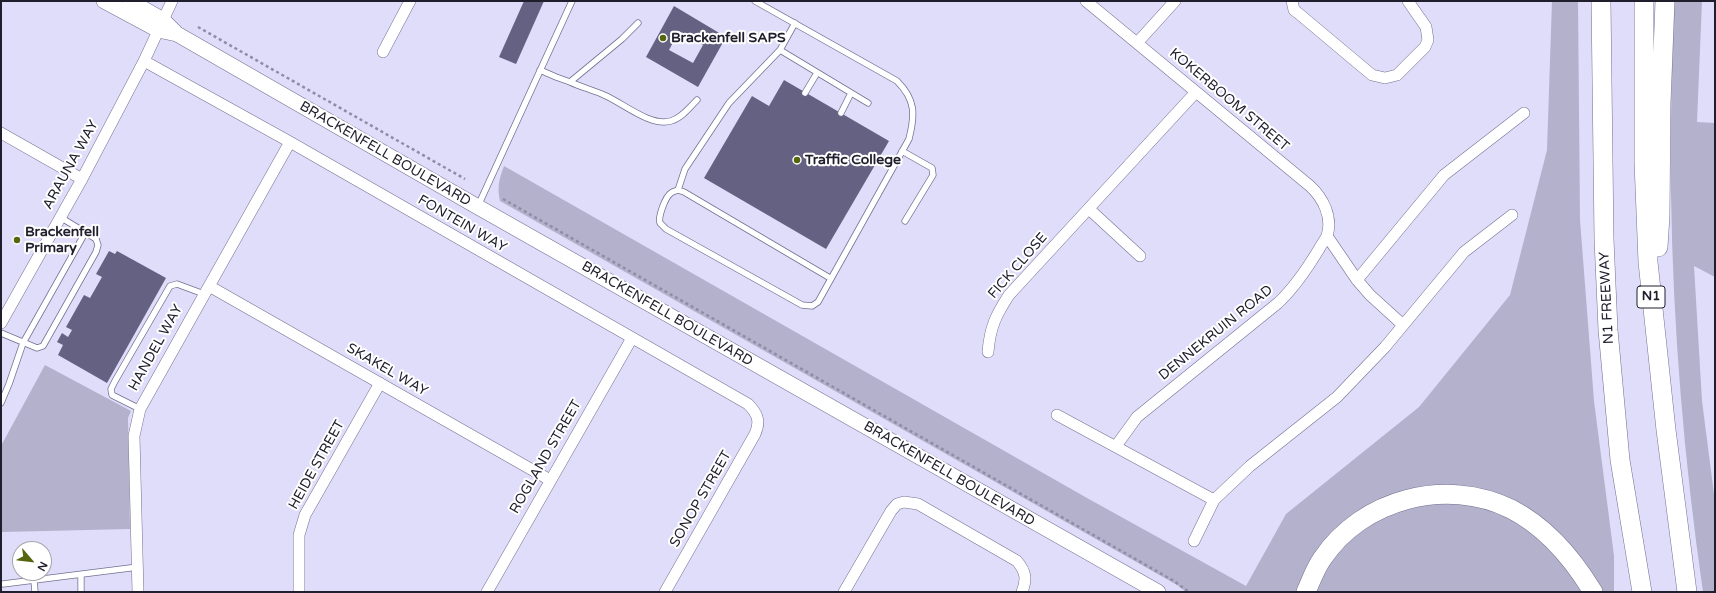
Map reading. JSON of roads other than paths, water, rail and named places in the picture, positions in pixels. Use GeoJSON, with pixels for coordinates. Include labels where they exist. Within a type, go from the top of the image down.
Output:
{"type":"FeatureCollection","features":[{"type":"Feature","properties":{"kind":"highway"},"geometry":{"type":"LineString","coordinates":[[1593,1],[1601,22]]}},
{"type":"Feature","properties":{"kind":"highway","name":"N1 FREEWAY"},"geometry":{"type":"LineString","coordinates":[[1601,1],[1604,239],[1608,330],[1620,460],[1642,592]]}},
{"type":"Feature","properties":{"kind":"highway","name":"N1"},"geometry":{"type":"LineString","coordinates":[[1644,1],[1644,162],[1650,284],[1666,430],[1687,592]]}},
{"type":"Feature","properties":{"kind":"highway"},"geometry":{"type":"LineString","coordinates":[[1650,284],[1658,246],[1660,216],[1661,104],[1665,1]]}},
{"type":"Feature","properties":{"kind":"highway"},"geometry":{"type":"LineString","coordinates":[[1306,592],[1322,559],[1338,540],[1357,524],[1394,502],[1420,496],[1452,494],[1493,502],[1510,509],[1527,519],[1557,544],[1587,581],[1593,592]]}},
{"type":"Feature","properties":{"kind":"street","name":"BRACKENFELL BOULEVARD"},"geometry":{"type":"LineString","coordinates":[[104,1],[177,34],[478,207],[1158,592]]}},
{"type":"Feature","properties":{"kind":"street","name":"BRACKENFELL BOULEVARD"},"geometry":{"type":"LineString","coordinates":[[130,1],[160,25]]}},
{"type":"Feature","properties":{"kind":"street","name":"ARAUNA WAY"},"geometry":{"type":"LineString","coordinates":[[1,323],[82,179],[144,61],[172,1]]}},
{"type":"Feature","properties":{"kind":"street"},"geometry":{"type":"LineString","coordinates":[[383,52],[410,1]]}},
{"type":"Feature","properties":{"kind":"street","name":"KOKERBOOM STREET"},"geometry":{"type":"LineString","coordinates":[[1086,1],[1317,193],[1327,211],[1327,236]]}},
{"type":"Feature","properties":{"kind":"street"},"geometry":{"type":"LineString","coordinates":[[1137,43],[1175,1]]}},
{"type":"Feature","properties":{"kind":"street"},"geometry":{"type":"LineString","coordinates":[[1292,1],[1294,10],[1298,14],[1372,75],[1385,78],[1397,75],[1420,53],[1428,40],[1426,27],[1408,1]]}},
{"type":"Feature","properties":{"kind":"street","name":"FONTEIN WAY"},"geometry":{"type":"LineString","coordinates":[[144,61],[290,142],[748,404],[755,411],[758,420]]}},
{"type":"Feature","properties":{"kind":"street","name":"FICK CLOSE"},"geometry":{"type":"LineString","coordinates":[[988,352],[991,328],[997,313],[1009,295],[1196,92]]}},
{"type":"Feature","properties":{"kind":"street"},"geometry":{"type":"LineString","coordinates":[[1357,280],[1444,175],[1524,113]]}},
{"type":"Feature","properties":{"kind":"street"},"geometry":{"type":"LineString","coordinates":[[1,133],[82,179]]}},
{"type":"Feature","properties":{"kind":"street","name":"HANDEL WAY"},"geometry":{"type":"LineString","coordinates":[[138,592],[134,436],[140,409],[290,142]]}},
{"type":"Feature","properties":{"kind":"street"},"geometry":{"type":"LineString","coordinates":[[1089,209],[1140,256]]}},
{"type":"Feature","properties":{"kind":"street"},"geometry":{"type":"LineString","coordinates":[[1194,541],[1214,500],[1250,466],[1326,406],[1370,363],[1464,252],[1512,215]]}},
{"type":"Feature","properties":{"kind":"street"},"geometry":{"type":"LineString","coordinates":[[1327,236],[1357,280],[1403,325]]}},
{"type":"Feature","properties":{"kind":"street","name":"DENNEKRUIN ROAD"},"geometry":{"type":"LineString","coordinates":[[1116,446],[1137,417],[1289,293],[1304,274],[1327,236]]}},
{"type":"Feature","properties":{"kind":"street","name":"SKAKEL WAY"},"geometry":{"type":"LineString","coordinates":[[206,290],[380,383],[550,480]]}},
{"type":"Feature","properties":{"kind":"street","name":"ROGLAND STREET"},"geometry":{"type":"LineString","coordinates":[[487,592],[632,338]]}},
{"type":"Feature","properties":{"kind":"street","name":"HEIDE STREET"},"geometry":{"type":"LineString","coordinates":[[300,592],[298,546],[305,515],[380,383]]}},
{"type":"Feature","properties":{"kind":"street"},"geometry":{"type":"LineString","coordinates":[[1056,415],[1214,500]]}},
{"type":"Feature","properties":{"kind":"street","name":"SONOP STREET"},"geometry":{"type":"LineString","coordinates":[[665,592],[749,446],[758,427],[758,420]]}},
{"type":"Feature","properties":{"kind":"street"},"geometry":{"type":"LineString","coordinates":[[844,592],[891,511],[897,504],[911,502],[923,506],[1017,561],[1024,569],[1026,575],[1026,582],[1022,592]]}},
{"type":"Feature","properties":{"kind":"lane"},"geometry":{"type":"LineString","coordinates":[[478,207],[572,1]]}},
{"type":"Feature","properties":{"kind":"lane"},"geometry":{"type":"LineString","coordinates":[[755,1],[795,23],[888,75],[904,88],[911,98],[914,111],[913,125],[902,151],[816,305],[812,306],[802,305],[673,232],[660,223],[659,219],[669,196],[678,190],[685,169],[729,103],[780,50],[795,23]]}},
{"type":"Feature","properties":{"kind":"lane"},"geometry":{"type":"LineString","coordinates":[[570,82],[622,39],[638,23]]}},
{"type":"Feature","properties":{"kind":"lane"},"geometry":{"type":"LineString","coordinates":[[780,50],[868,103]]}},
{"type":"Feature","properties":{"kind":"lane"},"geometry":{"type":"LineString","coordinates":[[540,70],[556,78],[604,94],[650,119],[660,122],[672,121],[679,118],[697,100]]}},
{"type":"Feature","properties":{"kind":"lane"},"geometry":{"type":"LineString","coordinates":[[806,93],[817,72]]}},
{"type":"Feature","properties":{"kind":"lane"},"geometry":{"type":"LineString","coordinates":[[840,113],[851,93]]}},
{"type":"Feature","properties":{"kind":"lane"},"geometry":{"type":"LineString","coordinates":[[902,151],[932,168],[934,171],[905,221]]}},
{"type":"Feature","properties":{"kind":"lane"},"geometry":{"type":"LineString","coordinates":[[678,190],[684,192],[830,278]]}},
{"type":"Feature","properties":{"kind":"lane"},"geometry":{"type":"LineString","coordinates":[[1,333],[37,348],[43,346],[96,252],[98,242],[60,217]]}},
{"type":"Feature","properties":{"kind":"lane"},"geometry":{"type":"LineString","coordinates":[[1,403],[23,343],[85,233]]}},
{"type":"Feature","properties":{"kind":"lane"},"geometry":{"type":"LineString","coordinates":[[140,409],[112,395],[111,389],[115,381],[167,288],[173,284],[177,284],[206,290]]}},
{"type":"Feature","properties":{"kind":"lane"},"geometry":{"type":"LineString","coordinates":[[52,578],[138,567]]}},
{"type":"Feature","properties":{"kind":"lane"},"geometry":{"type":"LineString","coordinates":[[81,575],[81,592]]}},
{"type":"Feature","properties":{"kind":"lane"},"geometry":{"type":"LineString","coordinates":[[3,584],[26,581]]}},
{"type":"Feature","properties":{"kind":"lane"},"geometry":{"type":"LineString","coordinates":[[34,581],[34,592]]}},
{"type":"Feature","properties":{"kind":"place","name":"Brackenfell SAPS"},"geometry":{"type":"Point","coordinates":[663,38]}},
{"type":"Feature","properties":{"kind":"place","name":"Traffic College"},"geometry":{"type":"Point","coordinates":[797,160]}},
{"type":"Feature","properties":{"kind":"place","name":"Brackenfell Primary"},"geometry":{"type":"Point","coordinates":[17,240]}}]}
